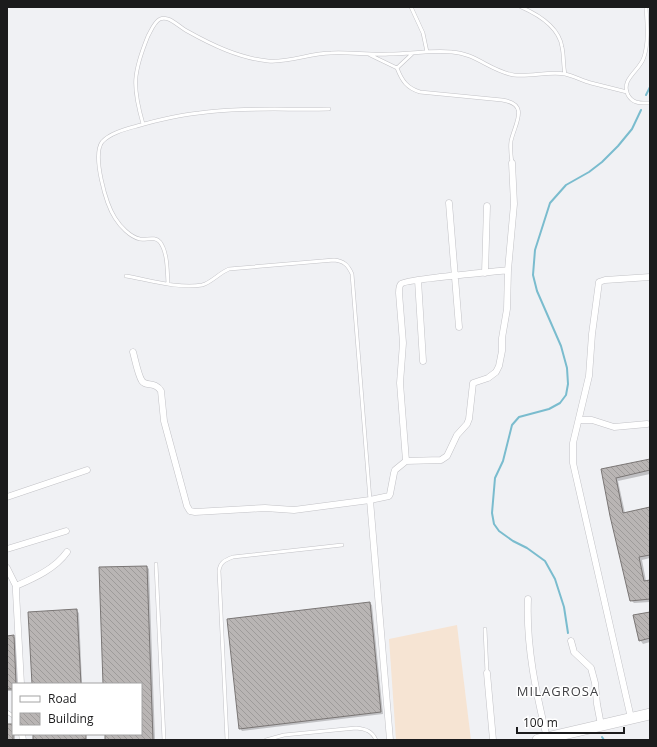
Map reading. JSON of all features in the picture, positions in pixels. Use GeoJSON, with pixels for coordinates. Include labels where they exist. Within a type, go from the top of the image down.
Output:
{"type":"FeatureCollection","features":[{"type":"Feature","properties":{"kind":"highway"},"geometry":{"type":"LineString","coordinates":[[542,739],[650,714]]}},
{"type":"Feature","properties":{"kind":"street"},"geometry":{"type":"LineString","coordinates":[[133,352],[141,380],[146,384],[159,387],[161,391],[164,421],[187,506],[190,510],[195,512],[265,508],[294,510],[370,500],[388,496],[391,490],[395,470],[406,461],[441,460],[447,456],[457,435],[470,419],[473,383],[488,378],[496,372],[499,366],[507,309],[508,270],[514,204],[512,163]]}},
{"type":"Feature","properties":{"kind":"street"},"geometry":{"type":"LineString","coordinates":[[450,203],[460,327]]}},
{"type":"Feature","properties":{"kind":"street"},"geometry":{"type":"LineString","coordinates":[[485,273],[488,206]]}},
{"type":"Feature","properties":{"kind":"street"},"geometry":{"type":"LineString","coordinates":[[406,461],[400,383],[403,343],[399,288],[402,283],[418,280],[508,270]]}},
{"type":"Feature","properties":{"kind":"street"},"geometry":{"type":"LineString","coordinates":[[631,718],[573,463],[573,443],[589,376],[592,334],[599,282],[605,280],[650,277]]}},
{"type":"Feature","properties":{"kind":"street"},"geometry":{"type":"LineString","coordinates":[[418,280],[423,361]]}},
{"type":"Feature","properties":{"kind":"street"},"geometry":{"type":"LineString","coordinates":[[579,420],[592,420],[614,427],[647,424]]}},
{"type":"Feature","properties":{"kind":"street"},"geometry":{"type":"LineString","coordinates":[[7,497],[87,470]]}},
{"type":"Feature","properties":{"kind":"street"},"geometry":{"type":"LineString","coordinates":[[370,500],[390,740]]}},
{"type":"Feature","properties":{"kind":"street"},"geometry":{"type":"LineString","coordinates":[[7,549],[66,531]]}},
{"type":"Feature","properties":{"kind":"street"},"geometry":{"type":"LineString","coordinates":[[16,586],[52,567],[67,552]]}},
{"type":"Feature","properties":{"kind":"street"},"geometry":{"type":"LineString","coordinates":[[7,568],[16,586],[21,683]]}},
{"type":"Feature","properties":{"kind":"street"},"geometry":{"type":"LineString","coordinates":[[528,599],[530,657],[542,739]]}},
{"type":"Feature","properties":{"kind":"street"},"geometry":{"type":"LineString","coordinates":[[571,641],[574,652],[591,668],[595,683],[601,725]]}},
{"type":"Feature","properties":{"kind":"street"},"geometry":{"type":"LineString","coordinates":[[487,673],[493,740]]}},
{"type":"Feature","properties":{"kind":"lane"},"geometry":{"type":"LineString","coordinates":[[411,7],[423,32],[427,52]]}},
{"type":"Feature","properties":{"kind":"lane"},"geometry":{"type":"LineString","coordinates":[[521,7],[547,23],[556,34],[561,42],[565,74]]}},
{"type":"Feature","properties":{"kind":"lane"},"geometry":{"type":"LineString","coordinates":[[646,7],[647,29],[644,58],[639,67],[628,78],[626,92],[634,102],[650,103]]}},
{"type":"Feature","properties":{"kind":"lane"},"geometry":{"type":"LineString","coordinates":[[143,124],[137,105],[135,77],[140,56],[150,32],[155,23],[160,19],[165,18],[214,46],[258,60],[282,61],[315,54],[332,53],[369,55],[460,52],[503,72],[513,75],[565,74],[591,83],[626,92]]}},
{"type":"Feature","properties":{"kind":"lane"},"geometry":{"type":"LineString","coordinates":[[398,68],[413,53]]}},
{"type":"Feature","properties":{"kind":"lane"},"geometry":{"type":"LineString","coordinates":[[369,55],[398,68]]}},
{"type":"Feature","properties":{"kind":"lane"},"geometry":{"type":"LineString","coordinates":[[398,68],[401,79],[412,90],[511,101],[514,103],[518,111],[518,116],[511,141],[512,163]]}},
{"type":"Feature","properties":{"kind":"lane"},"geometry":{"type":"LineString","coordinates":[[168,284],[164,250],[160,242],[155,239],[140,239],[132,236],[114,217],[104,190],[99,163],[99,152],[102,143],[108,137],[127,128],[162,118],[200,112],[329,109]]}},
{"type":"Feature","properties":{"kind":"lane"},"geometry":{"type":"LineString","coordinates":[[126,276],[168,284],[202,285],[208,283],[221,272],[229,269],[334,260],[345,264],[352,274],[370,500]]}},
{"type":"Feature","properties":{"kind":"lane"},"geometry":{"type":"LineString","coordinates":[[227,740],[219,571],[220,565],[224,561],[233,557],[342,544]]}},
{"type":"Feature","properties":{"kind":"lane"},"geometry":{"type":"LineString","coordinates":[[156,564],[164,740]]}},
{"type":"Feature","properties":{"kind":"lane"},"geometry":{"type":"LineString","coordinates":[[485,629],[487,673]]}},
{"type":"Feature","properties":{"kind":"lane"},"geometry":{"type":"LineString","coordinates":[[266,740],[284,734],[356,728],[371,731],[376,740]]}},
{"type":"Feature","properties":{"kind":"shaded area"},"geometry":{"type":"Polygon","coordinates":[[[457,625],[471,740],[396,740],[389,639],[457,625]]]}},
{"type":"Feature","properties":{"kind":"building"},"geometry":{"type":"Polygon","coordinates":[[[650,459],[650,470],[616,478],[623,513],[650,507],[650,555],[639,557],[644,581],[650,580],[650,599],[630,601],[610,516],[601,469],[650,459]]]}},
{"type":"Feature","properties":{"kind":"building"},"geometry":{"type":"Polygon","coordinates":[[[147,566],[153,740],[105,740],[105,735],[142,735],[142,683],[103,683],[99,567],[147,566]]]}},
{"type":"Feature","properties":{"kind":"building"},"geometry":{"type":"Polygon","coordinates":[[[370,602],[381,712],[239,729],[227,619],[370,602]]]}},
{"type":"Feature","properties":{"kind":"building"},"geometry":{"type":"Polygon","coordinates":[[[77,609],[81,683],[32,683],[28,612],[77,609]]]}},
{"type":"Feature","properties":{"kind":"building"},"geometry":{"type":"Polygon","coordinates":[[[650,612],[650,638],[639,641],[633,615],[650,612]]]}},
{"type":"Feature","properties":{"kind":"building"},"geometry":{"type":"Polygon","coordinates":[[[14,635],[16,683],[12,683],[12,689],[7,689],[7,636],[14,635]]]}},
{"type":"Feature","properties":{"kind":"building"},"geometry":{"type":"Polygon","coordinates":[[[7,724],[12,724],[13,740],[7,740],[7,724]]]}},
{"type":"Feature","properties":{"kind":"building"},"geometry":{"type":"Polygon","coordinates":[[[33,735],[86,735],[86,739],[33,740],[33,735]]]}},
{"type":"Feature","properties":{"kind":"waterway"},"geometry":{"type":"LineString","coordinates":[[646,95],[650,87]]}},
{"type":"Feature","properties":{"kind":"waterway"},"geometry":{"type":"LineString","coordinates":[[568,633],[564,607],[555,579],[545,561],[499,531],[494,524],[492,513],[495,478],[503,461],[512,425],[519,417],[549,409],[560,403],[566,395],[568,384],[567,368],[561,346],[537,291],[533,275],[535,250],[550,203],[566,185],[589,172],[602,162],[618,146],[632,129],[641,110]]}},
{"type":"Feature","properties":{"kind":"district","name":"MILAGROSA"},"geometry":{"type":"Point","coordinates":[558,691]}}]}
